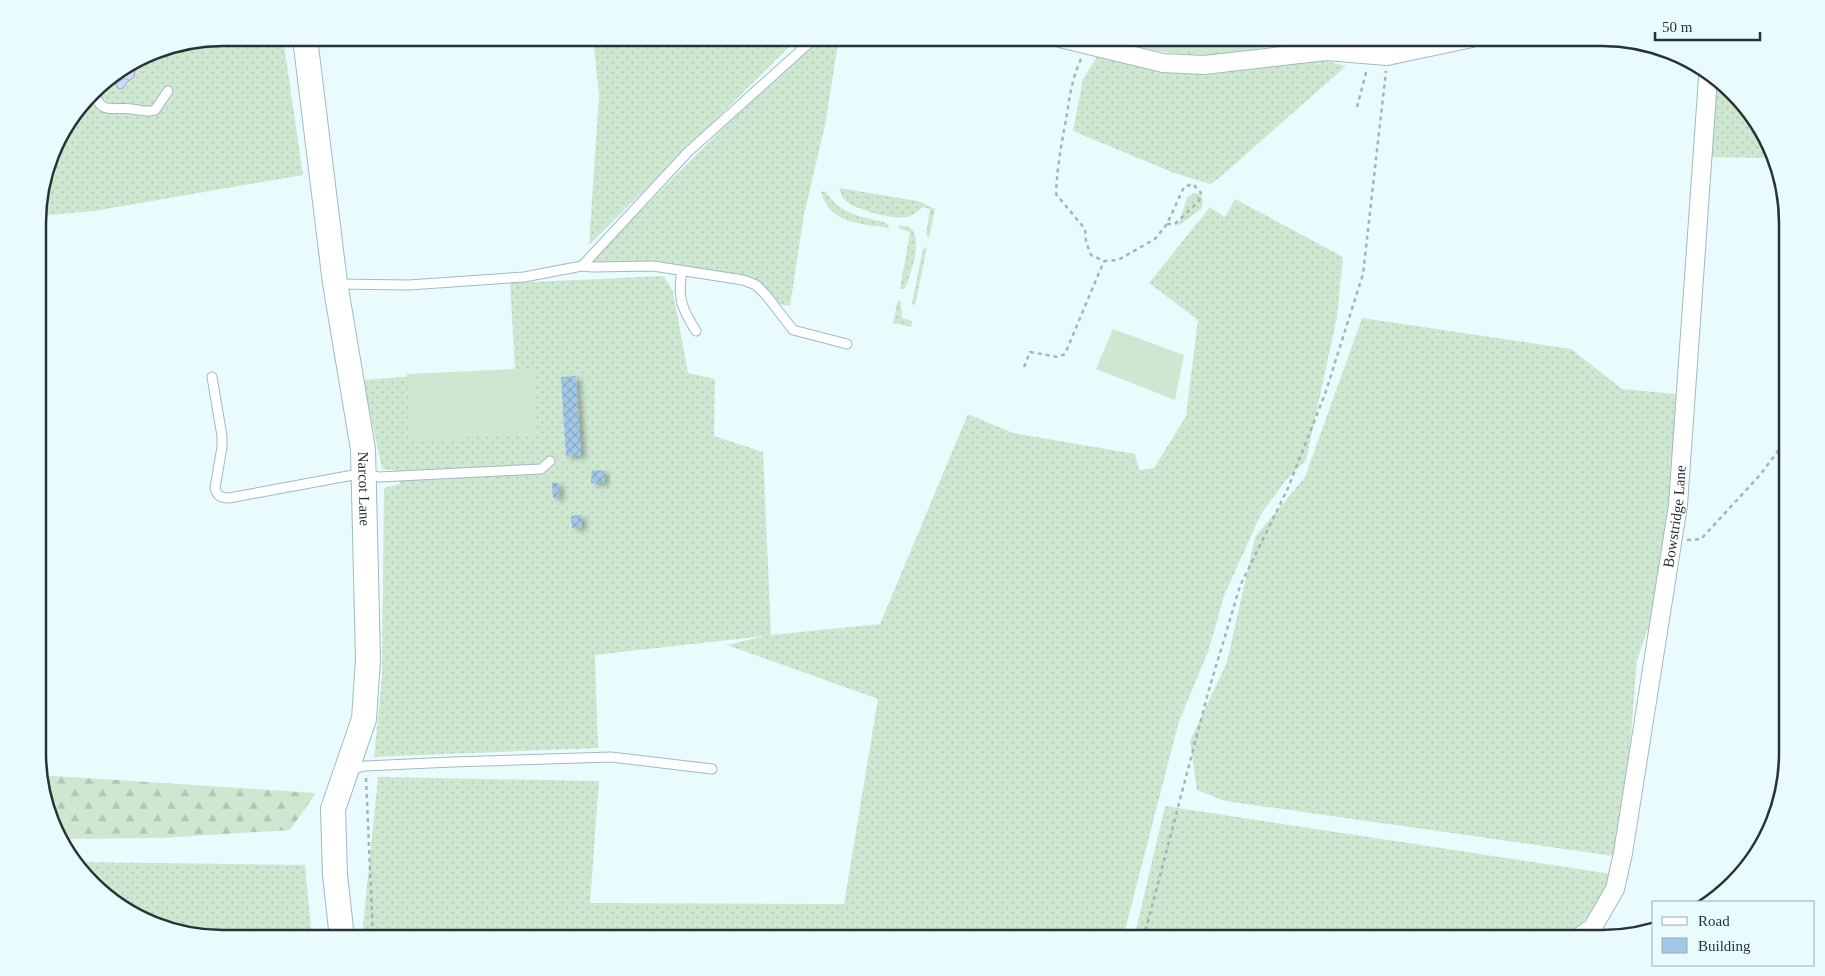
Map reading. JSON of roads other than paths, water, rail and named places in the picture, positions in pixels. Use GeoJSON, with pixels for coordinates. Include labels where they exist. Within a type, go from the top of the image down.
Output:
{"type":"FeatureCollection","features":[{"type":"Feature","properties":{"kind":"street","name":"Narcot Lane"},"geometry":{"type":"LineString","coordinates":[[306,46],[335,284],[363,449],[364,474],[368,659],[364,719],[333,810],[335,876],[341,930]]}},
{"type":"Feature","properties":{"kind":"street"},"geometry":{"type":"LineString","coordinates":[[1097,46],[1163,63],[1204,65],[1326,51],[1379,56],[1431,46]]}},
{"type":"Feature","properties":{"kind":"street","name":"Bowstridge Lane"},"geometry":{"type":"LineString","coordinates":[[1588,930],[1616,889],[1624,853],[1672,541],[1678,496],[1708,81]]}},
{"type":"Feature","properties":{"kind":"lane"},"geometry":{"type":"LineString","coordinates":[[582,266],[688,152],[806,46]]}},
{"type":"Feature","properties":{"kind":"lane"},"geometry":{"type":"LineString","coordinates":[[97,99],[103,107],[110,110],[131,109],[145,112],[155,110],[168,91]]}},
{"type":"Feature","properties":{"kind":"lane"},"geometry":{"type":"LineString","coordinates":[[335,284],[409,285],[524,277],[582,266],[653,266],[742,280],[756,285],[766,295],[792,330],[817,338],[847,344]]}},
{"type":"Feature","properties":{"kind":"lane"},"geometry":{"type":"LineString","coordinates":[[682,271],[679,288],[683,312],[696,331]]}},
{"type":"Feature","properties":{"kind":"lane"},"geometry":{"type":"LineString","coordinates":[[212,377],[222,436],[222,447],[214,485],[215,490],[220,496],[229,498],[364,474],[379,477],[541,469],[550,461]]}},
{"type":"Feature","properties":{"kind":"lane"},"geometry":{"type":"LineString","coordinates":[[347,769],[365,766],[443,762],[611,757],[712,769]]}},
{"type":"Feature","properties":{"kind":"water"},"geometry":{"type":"Polygon","coordinates":[[[135,70],[134,77],[123,88],[119,89],[116,82],[135,70]]]}}]}
